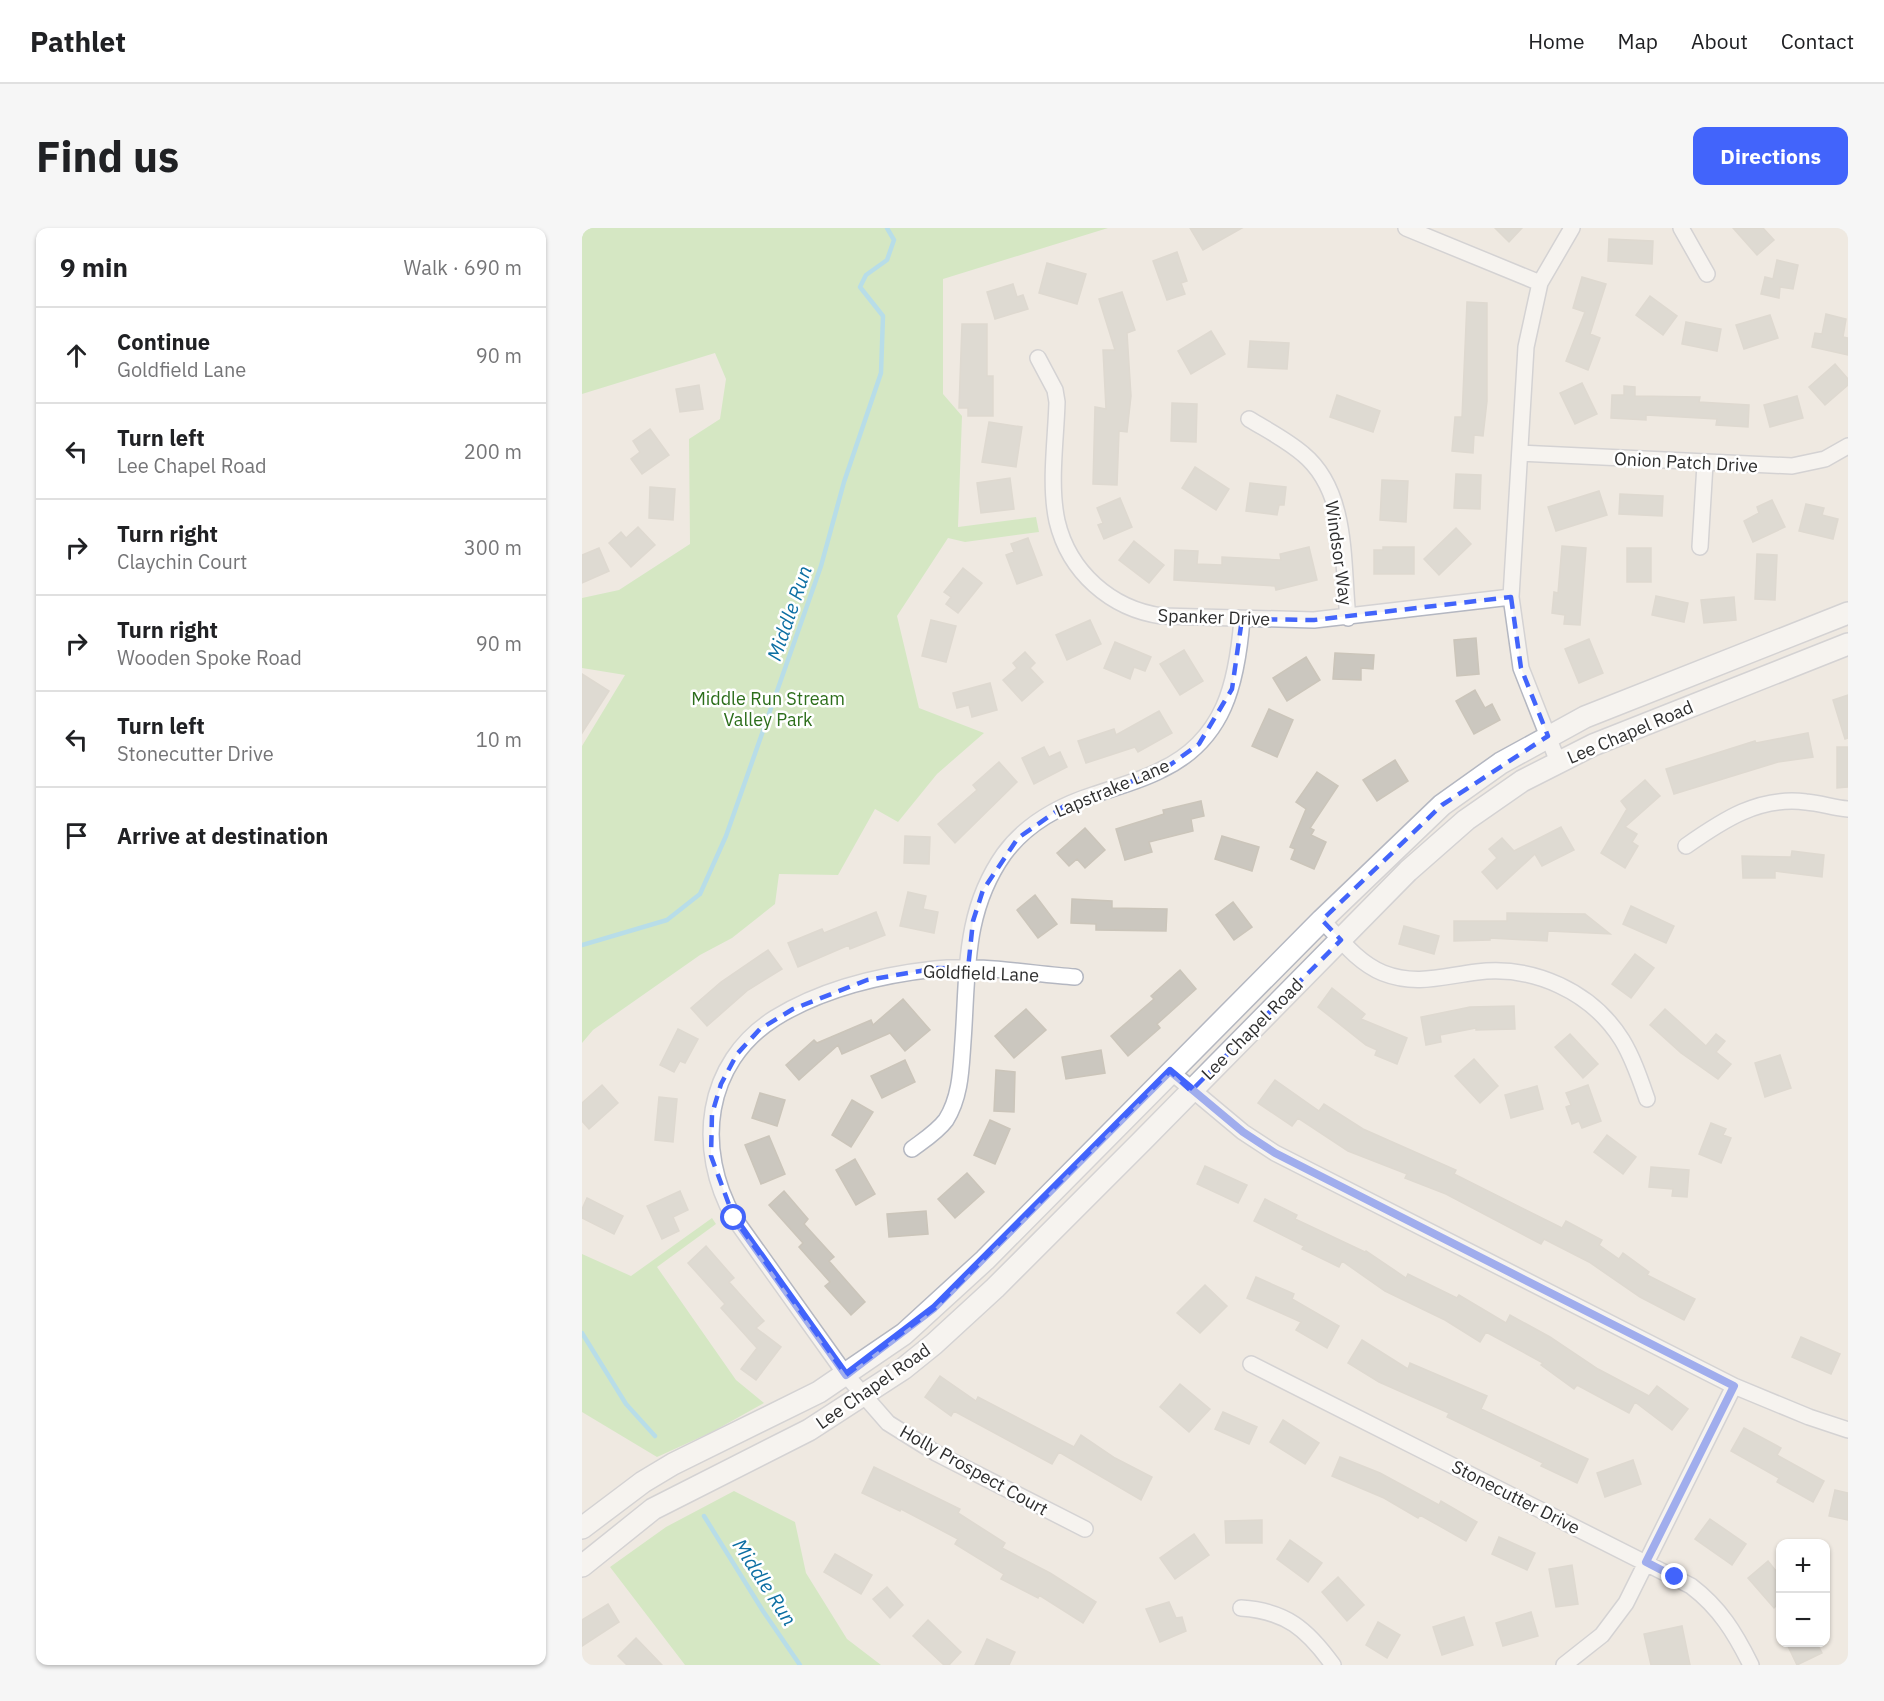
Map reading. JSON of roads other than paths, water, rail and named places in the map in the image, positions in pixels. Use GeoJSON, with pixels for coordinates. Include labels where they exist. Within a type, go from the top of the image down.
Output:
{"type":"FeatureCollection","features":[{"type":"Feature","properties":{"kind":"main road","name":"Lee Chapel Road"},"geometry":{"type":"LineString","coordinates":[[582,1528],[643,1482],[673,1464],[794,1406],[846,1375],[934,1308],[1322,920],[1442,805],[1501,763],[1586,717],[1848,613]]}},
{"type":"Feature","properties":{"kind":"main road","name":"Lee Chapel Road"},"geometry":{"type":"LineString","coordinates":[[582,1566],[653,1509],[726,1470],[779,1446],[903,1369],[961,1320],[1408,871],[1466,820],[1522,781],[1593,745],[1848,644]]}},
{"type":"Feature","properties":{"kind":"street"},"geometry":{"type":"LineString","coordinates":[[1406,228],[1540,283]]}},
{"type":"Feature","properties":{"kind":"street"},"geometry":{"type":"LineString","coordinates":[[1558,762],[1521,668],[1511,597],[1526,347],[1540,283],[1572,228]]}},
{"type":"Feature","properties":{"kind":"street"},"geometry":{"type":"LineString","coordinates":[[1681,228],[1707,274]]}},
{"type":"Feature","properties":{"kind":"street","name":"Spanker Drive"},"geometry":{"type":"LineString","coordinates":[[1038,358],[1055,390],[1055,501],[1057,520],[1064,543],[1081,571],[1100,591],[1115,601],[1140,612],[1162,616],[1314,621],[1511,597]]}},
{"type":"Feature","properties":{"kind":"street","name":"Windsor Way"},"geometry":{"type":"LineString","coordinates":[[1249,419],[1304,454],[1328,484],[1338,515],[1348,618]]}},
{"type":"Feature","properties":{"kind":"street","name":"Onion Patch Drive"},"geometry":{"type":"LineString","coordinates":[[1520,453],[1705,464],[1804,465],[1825,459],[1848,446]]}},
{"type":"Feature","properties":{"kind":"street"},"geometry":{"type":"LineString","coordinates":[[1700,547],[1705,464]]}},
{"type":"Feature","properties":{"kind":"street","name":"Lapstrake Lane"},"geometry":{"type":"LineString","coordinates":[[912,1149],[946,1120],[958,1092],[973,921],[982,890],[996,866],[1018,838],[1044,817],[1064,806],[1163,770],[1199,744],[1226,703],[1236,674],[1242,619]]}},
{"type":"Feature","properties":{"kind":"street"},"geometry":{"type":"LineString","coordinates":[[1686,846],[1734,815],[1771,803],[1804,801],[1848,809]]}},
{"type":"Feature","properties":{"kind":"street"},"geometry":{"type":"LineString","coordinates":[[1322,920],[1369,966],[1401,979],[1429,981],[1488,971],[1515,972],[1555,983],[1587,1001],[1612,1026],[1628,1050],[1647,1099]]}},
{"type":"Feature","properties":{"kind":"street","name":"Goldfield Lane"},"geometry":{"type":"LineString","coordinates":[[846,1375],[726,1205],[711,1156],[710,1127],[715,1101],[728,1067],[749,1040],[775,1018],[850,986],[884,976],[938,968],[1075,977]]}},
{"type":"Feature","properties":{"kind":"street"},"geometry":{"type":"LineString","coordinates":[[1170,1071],[1191,1091],[1243,1132],[1275,1153],[1734,1386],[1809,1418],[1848,1430]]}},
{"type":"Feature","properties":{"kind":"street","name":"Stonecutter Drive"},"geometry":{"type":"LineString","coordinates":[[1251,1364],[1646,1562],[1706,1597],[1731,1627],[1751,1665]]}},
{"type":"Feature","properties":{"kind":"street","name":"Holly Prospect Court"},"geometry":{"type":"LineString","coordinates":[[846,1375],[888,1423],[936,1453],[1085,1529]]}},
{"type":"Feature","properties":{"kind":"street"},"geometry":{"type":"LineString","coordinates":[[1564,1665],[1602,1635],[1626,1603],[1734,1386]]}},
{"type":"Feature","properties":{"kind":"street"},"geometry":{"type":"LineString","coordinates":[[1241,1608],[1267,1610],[1288,1619],[1306,1634],[1333,1665]]}},
{"type":"Feature","properties":{"kind":"waterway","name":"Middle Run"},"geometry":{"type":"LineString","coordinates":[[582,945],[667,920],[700,894],[726,836],[821,566],[844,482],[881,373],[883,316],[860,287],[866,275],[887,260],[894,240],[887,228]]}},
{"type":"Feature","properties":{"kind":"waterway","name":"Middle Run"},"geometry":{"type":"LineString","coordinates":[[582,1333],[626,1404],[655,1436]]}},
{"type":"Feature","properties":{"kind":"waterway","name":"Middle Run"},"geometry":{"type":"LineString","coordinates":[[704,1516],[763,1611],[800,1665]]}},
{"type":"Feature","properties":{"kind":"park label","name":"Middle Run Stream Valley Park"},"geometry":{"type":"Point","coordinates":[768,708]}}]}
